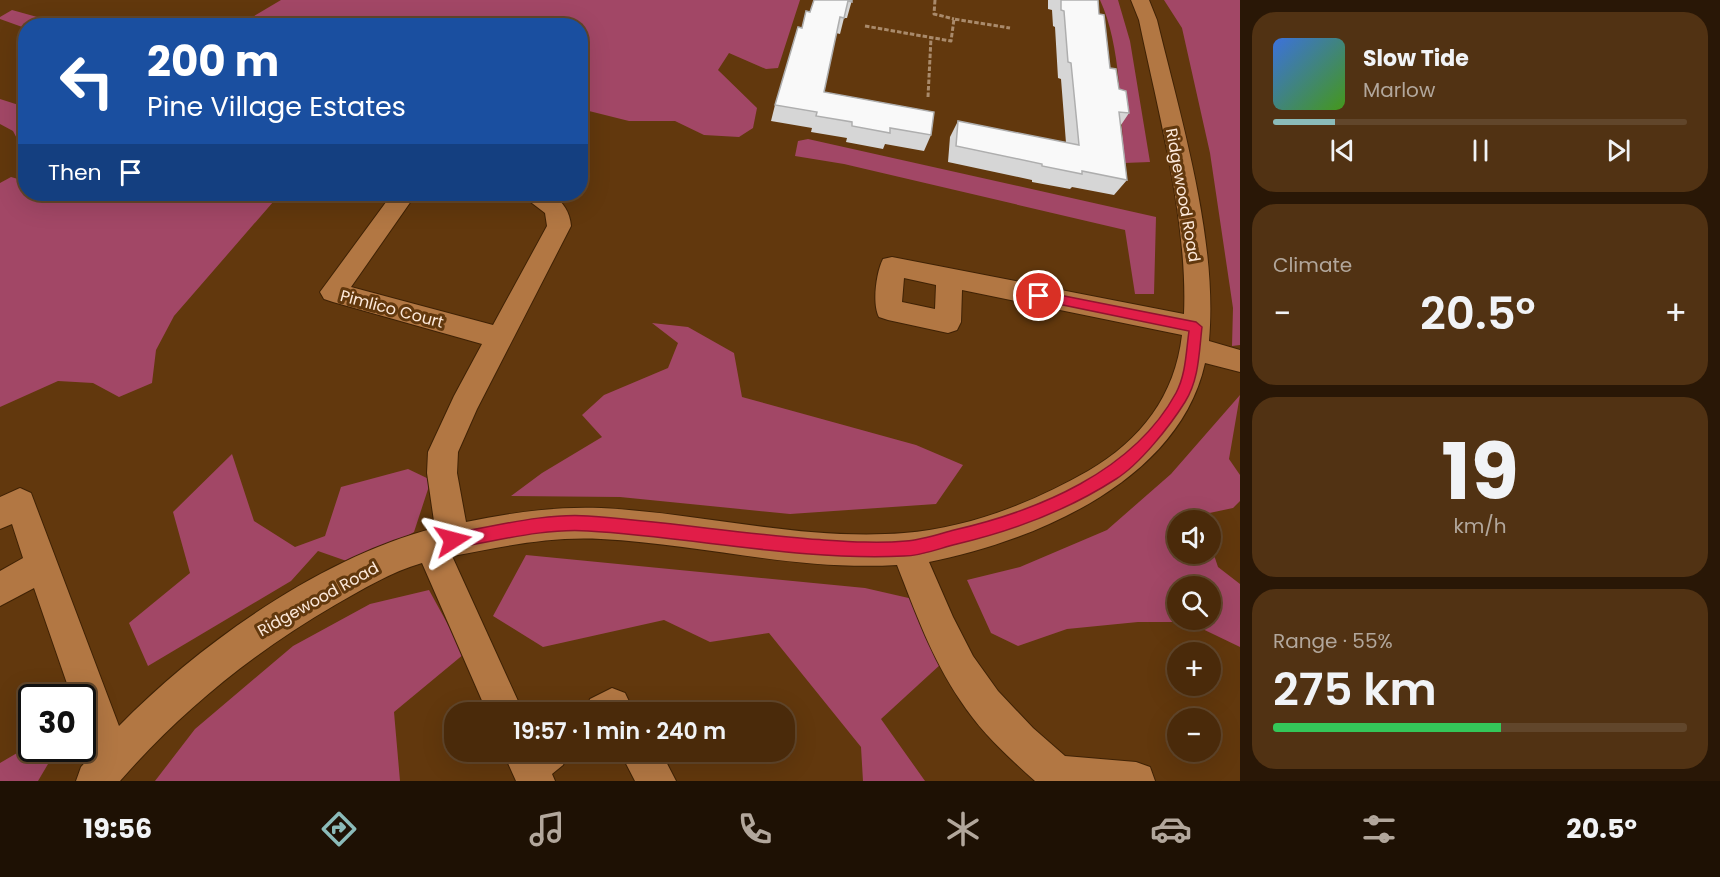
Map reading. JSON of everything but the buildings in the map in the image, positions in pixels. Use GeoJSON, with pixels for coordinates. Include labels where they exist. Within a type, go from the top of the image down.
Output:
{"type":"FeatureCollection","features":[{"type":"Feature","properties":{"kind":"street","name":"Ridgewood Road"},"geometry":{"type":"LineString","coordinates":[[104,770],[149,721],[183,689],[224,655],[264,628],[363,571],[442,543],[549,525],[586,523],[787,544],[853,549],[907,549],[997,528],[1058,503],[1112,474],[1152,436],[1181,398],[1190,376],[1195,338],[1195,250],[1190,216],[1148,20],[1140,0]]}},
{"type":"Feature","properties":{"kind":"street","name":"Pimlico Court"},"geometry":{"type":"LineString","coordinates":[[399,201],[333,292],[501,338]]}},
{"type":"Feature","properties":{"kind":"street"},"geometry":{"type":"LineString","coordinates":[[501,702],[442,543],[442,473],[444,452],[464,405],[559,226],[558,212],[547,201]]}},
{"type":"Feature","properties":{"kind":"street"},"geometry":{"type":"LineString","coordinates":[[949,278],[1195,338],[1240,361]]}},
{"type":"Feature","properties":{"kind":"street"},"geometry":{"type":"LineString","coordinates":[[0,514],[20,503],[104,770]]}},
{"type":"Feature","properties":{"kind":"street"},"geometry":{"type":"LineString","coordinates":[[907,549],[956,660],[984,704],[1016,739],[1059,778],[1136,781]]}},
{"type":"Feature","properties":{"kind":"street"},"geometry":{"type":"LineString","coordinates":[[0,589],[41,566]]}},
{"type":"Feature","properties":{"kind":"street"},"geometry":{"type":"LineString","coordinates":[[645,762],[657,781]]}},
{"type":"Feature","properties":{"kind":"path"},"geometry":{"type":"LineString","coordinates":[[935,0],[934,14],[1010,27]]}},
{"type":"Feature","properties":{"kind":"path"},"geometry":{"type":"LineString","coordinates":[[865,26],[951,41],[954,19]]}},
{"type":"Feature","properties":{"kind":"path"},"geometry":{"type":"LineString","coordinates":[[928,97],[931,38]]}},
{"type":"Feature","properties":{"kind":"shaded area"},"geometry":{"type":"Polygon","coordinates":[[[281,0],[800,0],[778,68],[766,69],[729,53],[718,70],[757,108],[753,128],[739,137],[704,135],[675,121],[629,121],[588,111],[588,18],[251,18],[281,0]]]}},
{"type":"Feature","properties":{"kind":"shaded area"},"geometry":{"type":"Polygon","coordinates":[[[1100,0],[1118,0],[1130,41],[1150,162],[1124,163],[1116,58],[1107,18],[1100,0]]]}},
{"type":"Feature","properties":{"kind":"shaded area"},"geometry":{"type":"Polygon","coordinates":[[[1164,0],[1240,0],[1240,345],[1232,346],[1233,308],[1210,153],[1182,28],[1164,0]]]}},
{"type":"Feature","properties":{"kind":"shaded area"},"geometry":{"type":"Polygon","coordinates":[[[12,10],[41,18],[18,18],[18,25],[0,19],[12,10]]]}},
{"type":"Feature","properties":{"kind":"shaded area"},"geometry":{"type":"Polygon","coordinates":[[[0,99],[18,105],[18,141],[13,131],[0,124],[0,99]]]}},
{"type":"Feature","properties":{"kind":"shaded area"},"geometry":{"type":"Polygon","coordinates":[[[808,139],[1156,217],[1154,294],[1135,294],[1125,230],[844,164],[795,156],[798,141],[808,139]]]}},
{"type":"Feature","properties":{"kind":"shaded area"},"geometry":{"type":"Polygon","coordinates":[[[11,177],[18,179],[18,201],[274,201],[174,316],[156,350],[152,383],[119,397],[93,383],[58,381],[0,407],[0,183],[11,177]]]}},
{"type":"Feature","properties":{"kind":"shaded area"},"geometry":{"type":"Polygon","coordinates":[[[652,323],[688,327],[734,353],[742,397],[916,445],[963,465],[936,504],[790,514],[620,497],[511,496],[542,473],[602,437],[582,415],[604,395],[668,368],[678,343],[652,323]]]}},
{"type":"Feature","properties":{"kind":"shaded area"},"geometry":{"type":"Polygon","coordinates":[[[1240,395],[1229,459],[1240,475],[1240,501],[1233,508],[1221,511],[1167,510],[1167,564],[1217,564],[1240,584],[1240,647],[1205,630],[1221,630],[1221,576],[1167,576],[1167,622],[1138,622],[1067,629],[1018,646],[991,633],[967,580],[1020,567],[1107,530],[1171,474],[1240,395]]]}},
{"type":"Feature","properties":{"kind":"shaded area"},"geometry":{"type":"Polygon","coordinates":[[[232,454],[254,521],[295,547],[325,536],[341,487],[408,469],[431,480],[414,532],[358,565],[318,551],[291,581],[148,666],[129,623],[190,573],[173,512],[232,454]]]}},
{"type":"Feature","properties":{"kind":"shaded area"},"geometry":{"type":"Polygon","coordinates":[[[526,555],[865,588],[913,599],[941,664],[881,719],[925,781],[863,781],[861,747],[769,633],[710,642],[664,620],[543,647],[493,616],[526,555]]]}},
{"type":"Feature","properties":{"kind":"shaded area"},"geometry":{"type":"Polygon","coordinates":[[[429,590],[464,654],[394,712],[400,781],[155,781],[195,729],[293,646],[370,604],[429,590]]]}},
{"type":"Feature","properties":{"kind":"shaded area"},"geometry":{"type":"Polygon","coordinates":[[[18,752],[18,762],[46,762],[48,764],[38,781],[0,781],[0,763],[18,752]]]}},
{"type":"Feature","properties":{"kind":"route"},"geometry":{"type":"LineString","coordinates":[[453,540],[549,525],[586,523],[776,544],[853,549],[907,549],[997,528],[1058,503],[1112,474],[1152,436],[1181,398],[1190,376],[1196,327],[1039,296]]}}]}
